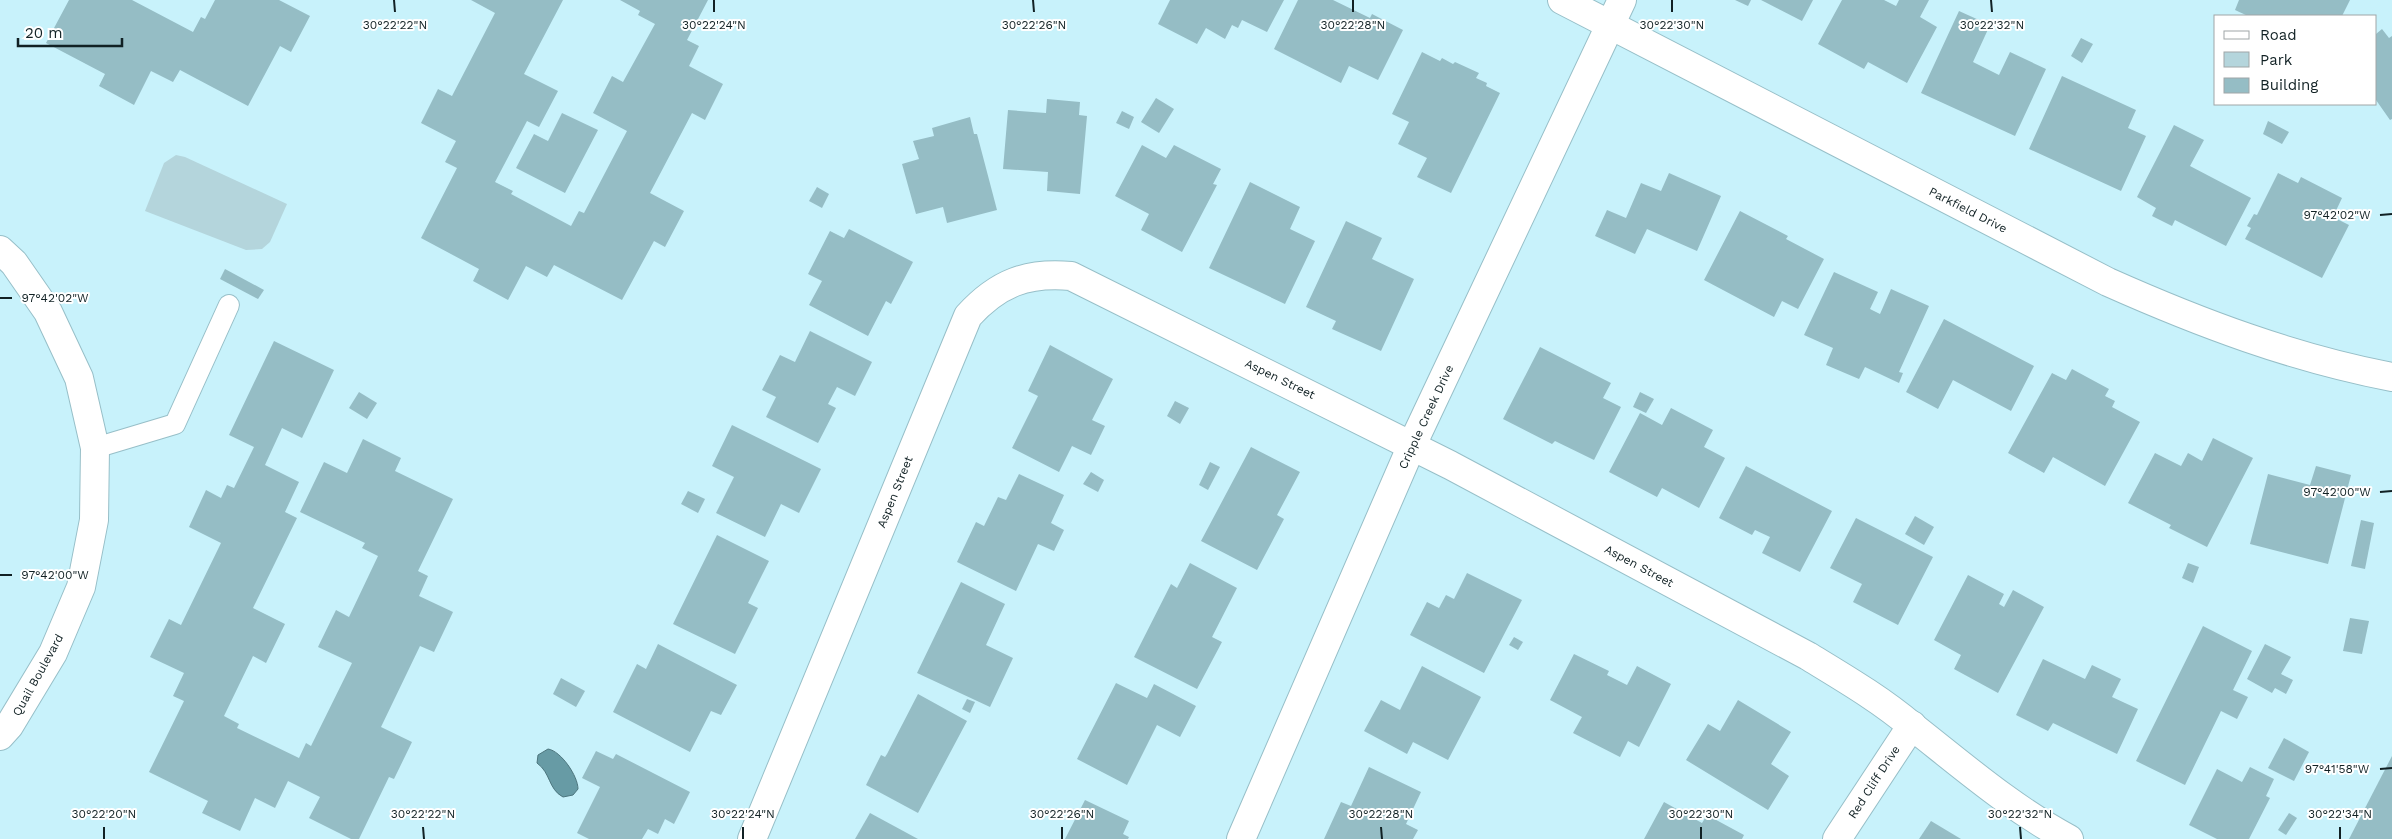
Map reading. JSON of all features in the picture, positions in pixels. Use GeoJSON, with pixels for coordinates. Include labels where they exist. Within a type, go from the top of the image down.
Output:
{"type":"FeatureCollection","features":[{"type":"Feature","properties":{"kind":"street","name":"Parkfield Drive"},"geometry":{"type":"LineString","coordinates":[[1562,0],[2108,282],[2174,312],[2234,334],[2359,370],[2392,377]]}},
{"type":"Feature","properties":{"kind":"street","name":"Cripple Creek Drive"},"geometry":{"type":"LineString","coordinates":[[1241,839],[1412,445],[1622,0]]}},
{"type":"Feature","properties":{"kind":"street","name":"Quail Boulevard"},"geometry":{"type":"LineString","coordinates":[[0,250],[14,263],[48,312],[79,378],[95,448],[94,520],[81,587],[53,653],[9,726],[0,736]]}},
{"type":"Feature","properties":{"kind":"street","name":"Aspen Street"},"geometry":{"type":"LineString","coordinates":[[752,839],[968,316],[994,291],[1031,276],[1050,274],[1071,276],[1412,445],[1808,656],[1866,691],[1912,725],[2005,800],[2069,839]]}},
{"type":"Feature","properties":{"kind":"street","name":"Red Cliff Drive"},"geometry":{"type":"LineString","coordinates":[[1837,839],[1912,725]]}},
{"type":"Feature","properties":{"kind":"lane"},"geometry":{"type":"LineString","coordinates":[[95,448],[175,424],[229,305]]}},
{"type":"Feature","properties":{"kind":"green space"},"geometry":{"type":"Polygon","coordinates":[[[176,155],[185,157],[287,204],[270,242],[262,249],[246,250],[145,211],[164,163],[176,155]]]}},
{"type":"Feature","properties":{"kind":"shaded area"},"geometry":{"type":"Polygon","coordinates":[[[548,749],[558,754],[572,771],[578,789],[573,795],[563,797],[558,794],[545,771],[537,763],[538,755],[548,749]]]}},
{"type":"Feature","properties":{"kind":"building"},"geometry":{"type":"Polygon","coordinates":[[[69,0],[132,0],[193,32],[201,17],[205,19],[215,0],[279,0],[310,16],[291,52],[280,46],[248,106],[180,70],[173,82],[151,71],[134,105],[99,86],[105,74],[46,43],[69,0]]]}},
{"type":"Feature","properties":{"kind":"building"},"geometry":{"type":"Polygon","coordinates":[[[471,0],[563,0],[524,74],[558,91],[539,127],[527,121],[495,182],[513,191],[511,194],[571,226],[579,211],[584,213],[627,131],[593,113],[612,76],[623,82],[655,24],[638,15],[640,11],[620,0],[708,0],[687,40],[699,46],[689,66],[723,84],[705,120],[692,113],[650,193],[684,211],[665,247],[654,241],[622,300],[554,265],[547,277],[526,266],[508,300],[473,281],[479,269],[421,238],[457,168],[445,162],[456,141],[421,123],[438,89],[452,96],[495,13],[471,0]]]}},
{"type":"Feature","properties":{"kind":"building"},"geometry":{"type":"Polygon","coordinates":[[[1170,0],[1284,0],[1267,32],[1242,20],[1238,28],[1232,25],[1225,39],[1206,28],[1197,44],[1158,24],[1170,0]]]}},
{"type":"Feature","properties":{"kind":"building"},"geometry":{"type":"Polygon","coordinates":[[[1298,0],[1333,0],[1370,18],[1372,14],[1403,30],[1378,80],[1349,66],[1341,83],[1274,49],[1298,0]]]}},
{"type":"Feature","properties":{"kind":"building"},"geometry":{"type":"Polygon","coordinates":[[[1735,0],[1751,0],[1748,6],[1735,0]]]}},
{"type":"Feature","properties":{"kind":"building"},"geometry":{"type":"Polygon","coordinates":[[[1761,0],[1813,0],[1802,21],[1761,0]]]}},
{"type":"Feature","properties":{"kind":"building"},"geometry":{"type":"Polygon","coordinates":[[[1842,0],[1884,0],[1896,6],[1899,0],[1929,0],[1920,17],[1937,27],[1907,83],[1868,62],[1864,69],[1818,44],[1842,0]]]}},
{"type":"Feature","properties":{"kind":"building"},"geometry":{"type":"Polygon","coordinates":[[[2239,0],[2350,0],[2342,15],[2246,15],[2235,10],[2239,0]]]}},
{"type":"Feature","properties":{"kind":"building"},"geometry":{"type":"Polygon","coordinates":[[[1959,11],[1990,25],[1973,62],[1999,75],[2010,52],[2046,69],[2015,136],[1921,93],[1959,11]]]}},
{"type":"Feature","properties":{"kind":"building"},"geometry":{"type":"Polygon","coordinates":[[[2382,29],[2389,38],[2392,36],[2392,119],[2390,120],[2377,101],[2377,33],[2382,29]]]}},
{"type":"Feature","properties":{"kind":"building"},"geometry":{"type":"Polygon","coordinates":[[[2081,38],[2093,44],[2082,63],[2071,56],[2081,38]]]}},
{"type":"Feature","properties":{"kind":"building"},"geometry":{"type":"Polygon","coordinates":[[[1422,52],[1440,61],[1442,58],[1453,64],[1455,62],[1479,73],[1476,78],[1487,83],[1486,86],[1500,93],[1451,193],[1417,177],[1427,158],[1398,144],[1409,122],[1392,114],[1422,52]]]}},
{"type":"Feature","properties":{"kind":"building"},"geometry":{"type":"Polygon","coordinates":[[[2062,76],[2136,110],[2128,128],[2146,136],[2121,191],[2029,149],[2062,76]]]}},
{"type":"Feature","properties":{"kind":"building"},"geometry":{"type":"Polygon","coordinates":[[[1156,98],[1174,109],[1159,133],[1141,122],[1156,98]]]}},
{"type":"Feature","properties":{"kind":"building"},"geometry":{"type":"Polygon","coordinates":[[[1047,99],[1080,102],[1079,115],[1087,116],[1080,194],[1047,191],[1048,172],[1003,169],[1008,110],[1046,113],[1047,99]]]}},
{"type":"Feature","properties":{"kind":"building"},"geometry":{"type":"Polygon","coordinates":[[[1122,111],[1134,117],[1129,129],[1116,123],[1122,111]]]}},
{"type":"Feature","properties":{"kind":"building"},"geometry":{"type":"Polygon","coordinates":[[[562,113],[598,130],[565,193],[516,168],[534,134],[548,141],[562,113]]]}},
{"type":"Feature","properties":{"kind":"building"},"geometry":{"type":"Polygon","coordinates":[[[970,117],[974,134],[977,134],[997,210],[947,223],[943,207],[916,214],[902,164],[919,159],[913,141],[934,136],[932,128],[970,117]]]}},
{"type":"Feature","properties":{"kind":"building"},"geometry":{"type":"Polygon","coordinates":[[[2268,121],[2289,132],[2282,144],[2263,134],[2268,121]]]}},
{"type":"Feature","properties":{"kind":"building"},"geometry":{"type":"Polygon","coordinates":[[[2174,125],[2204,140],[2190,166],[2251,198],[2226,246],[2175,220],[2172,226],[2152,216],[2156,208],[2137,197],[2174,125]]]}},
{"type":"Feature","properties":{"kind":"building"},"geometry":{"type":"Polygon","coordinates":[[[1142,145],[1166,158],[1174,145],[1221,169],[1213,184],[1217,185],[1182,252],[1141,230],[1149,214],[1115,196],[1142,145]]]}},
{"type":"Feature","properties":{"kind":"building"},"geometry":{"type":"Polygon","coordinates":[[[1669,173],[1721,196],[1697,251],[1647,229],[1635,254],[1595,236],[1607,210],[1626,218],[1641,183],[1661,191],[1669,173]]]}},
{"type":"Feature","properties":{"kind":"building"},"geometry":{"type":"Polygon","coordinates":[[[2278,173],[2298,183],[2301,177],[2342,198],[2333,217],[2349,225],[2322,278],[2245,239],[2251,228],[2247,226],[2254,214],[2257,215],[2278,173]]]}},
{"type":"Feature","properties":{"kind":"building"},"geometry":{"type":"Polygon","coordinates":[[[1250,182],[1300,207],[1290,229],[1315,241],[1285,304],[1209,268],[1250,182]]]}},
{"type":"Feature","properties":{"kind":"building"},"geometry":{"type":"Polygon","coordinates":[[[817,187],[829,194],[822,208],[809,201],[817,187]]]}},
{"type":"Feature","properties":{"kind":"building"},"geometry":{"type":"Polygon","coordinates":[[[1740,211],[1788,236],[1786,239],[1824,259],[1798,309],[1782,301],[1774,317],[1704,280],[1740,211]]]}},
{"type":"Feature","properties":{"kind":"building"},"geometry":{"type":"Polygon","coordinates":[[[1346,221],[1382,238],[1372,259],[1414,279],[1381,351],[1332,329],[1336,321],[1306,307],[1346,221]]]}},
{"type":"Feature","properties":{"kind":"building"},"geometry":{"type":"Polygon","coordinates":[[[849,229],[913,262],[891,304],[886,301],[868,336],[809,305],[822,281],[808,274],[830,231],[844,238],[849,229]]]}},
{"type":"Feature","properties":{"kind":"building"},"geometry":{"type":"Polygon","coordinates":[[[225,269],[264,290],[258,299],[220,279],[225,269]]]}},
{"type":"Feature","properties":{"kind":"building"},"geometry":{"type":"Polygon","coordinates":[[[1834,272],[1878,292],[1870,309],[1880,314],[1891,289],[1929,306],[1899,372],[1903,373],[1899,383],[1865,367],[1859,379],[1826,365],[1833,348],[1804,335],[1834,272]]]}},
{"type":"Feature","properties":{"kind":"building"},"geometry":{"type":"Polygon","coordinates":[[[1944,319],[2034,366],[2011,411],[1953,380],[1938,409],[1906,392],[1944,319]]]}},
{"type":"Feature","properties":{"kind":"building"},"geometry":{"type":"Polygon","coordinates":[[[810,331],[872,362],[855,396],[837,387],[828,404],[836,408],[818,443],[766,417],[776,397],[762,390],[780,355],[795,362],[810,331]]]}},
{"type":"Feature","properties":{"kind":"building"},"geometry":{"type":"Polygon","coordinates":[[[274,341],[334,370],[302,438],[282,428],[265,465],[299,482],[285,512],[297,518],[253,608],[285,624],[266,663],[253,656],[224,716],[239,724],[237,728],[299,758],[306,743],[311,746],[352,663],[318,647],[336,610],[349,617],[378,556],[362,548],[365,543],[300,512],[324,462],[347,473],[363,439],[401,458],[395,471],[453,499],[418,571],[428,576],[419,596],[453,612],[434,652],[420,646],[381,727],[412,742],[394,779],[389,777],[359,839],[351,839],[309,818],[320,797],[288,781],[275,808],[255,798],[240,831],[202,813],[208,801],[149,772],[184,701],[173,696],[184,673],[150,657],[169,619],[181,625],[221,543],[189,527],[206,490],[221,498],[227,485],[234,488],[254,447],[229,435],[274,341]]]}},
{"type":"Feature","properties":{"kind":"building"},"geometry":{"type":"Polygon","coordinates":[[[1050,345],[1113,379],[1092,420],[1105,426],[1091,455],[1072,446],[1059,472],[1012,448],[1038,396],[1028,391],[1050,345]]]}},
{"type":"Feature","properties":{"kind":"building"},"geometry":{"type":"Polygon","coordinates":[[[1540,347],[1611,383],[1603,398],[1621,407],[1594,460],[1555,441],[1552,444],[1503,419],[1540,347]]]}},
{"type":"Feature","properties":{"kind":"building"},"geometry":{"type":"Polygon","coordinates":[[[2072,369],[2109,389],[2105,396],[2115,401],[2112,407],[2140,422],[2105,486],[2053,457],[2044,473],[2008,453],[2052,373],[2066,380],[2072,369]]]}},
{"type":"Feature","properties":{"kind":"building"},"geometry":{"type":"Polygon","coordinates":[[[359,392],[377,403],[367,419],[349,408],[359,392]]]}},
{"type":"Feature","properties":{"kind":"building"},"geometry":{"type":"Polygon","coordinates":[[[1640,392],[1654,399],[1646,413],[1633,407],[1640,392]]]}},
{"type":"Feature","properties":{"kind":"building"},"geometry":{"type":"Polygon","coordinates":[[[1175,401],[1189,408],[1180,424],[1167,416],[1175,401]]]}},
{"type":"Feature","properties":{"kind":"building"},"geometry":{"type":"Polygon","coordinates":[[[1671,408],[1713,430],[1704,447],[1725,458],[1699,508],[1662,488],[1657,497],[1609,472],[1640,413],[1662,425],[1671,408]]]}},
{"type":"Feature","properties":{"kind":"building"},"geometry":{"type":"Polygon","coordinates":[[[732,425],[821,469],[799,513],[781,504],[765,537],[716,513],[734,477],[712,466],[732,425]]]}},
{"type":"Feature","properties":{"kind":"building"},"geometry":{"type":"Polygon","coordinates":[[[2213,438],[2253,458],[2207,547],[2169,528],[2171,525],[2128,503],[2155,453],[2181,466],[2188,453],[2202,461],[2213,438]]]}},
{"type":"Feature","properties":{"kind":"building"},"geometry":{"type":"Polygon","coordinates":[[[1251,447],[1300,472],[1277,515],[1284,519],[1257,570],[1201,541],[1251,447]]]}},
{"type":"Feature","properties":{"kind":"building"},"geometry":{"type":"Polygon","coordinates":[[[1210,462],[1220,467],[1208,490],[1199,485],[1210,462]]]}},
{"type":"Feature","properties":{"kind":"building"},"geometry":{"type":"Polygon","coordinates":[[[1746,466],[1832,511],[1800,572],[1762,553],[1770,537],[1755,530],[1752,535],[1719,518],[1746,466]]]}},
{"type":"Feature","properties":{"kind":"building"},"geometry":{"type":"Polygon","coordinates":[[[2316,466],[2351,475],[2328,564],[2250,544],[2268,474],[2310,485],[2316,466]]]}},
{"type":"Feature","properties":{"kind":"building"},"geometry":{"type":"Polygon","coordinates":[[[1091,472],[1104,480],[1098,492],[1083,484],[1091,472]]]}},
{"type":"Feature","properties":{"kind":"building"},"geometry":{"type":"Polygon","coordinates":[[[1019,474],[1064,495],[1051,523],[1064,530],[1054,551],[1038,544],[1016,591],[957,562],[976,522],[984,526],[998,497],[1006,500],[1019,474]]]}},
{"type":"Feature","properties":{"kind":"building"},"geometry":{"type":"Polygon","coordinates":[[[688,491],[705,499],[698,513],[681,504],[688,491]]]}},
{"type":"Feature","properties":{"kind":"building"},"geometry":{"type":"Polygon","coordinates":[[[1915,516],[1934,527],[1924,545],[1905,534],[1915,516]]]}},
{"type":"Feature","properties":{"kind":"building"},"geometry":{"type":"Polygon","coordinates":[[[1856,518],[1933,557],[1898,625],[1853,602],[1862,584],[1830,568],[1856,518]]]}},
{"type":"Feature","properties":{"kind":"building"},"geometry":{"type":"Polygon","coordinates":[[[2361,520],[2374,523],[2365,569],[2351,566],[2361,520]]]}},
{"type":"Feature","properties":{"kind":"building"},"geometry":{"type":"Polygon","coordinates":[[[717,535],[769,561],[748,603],[758,608],[735,654],[673,624],[717,535]]]}},
{"type":"Feature","properties":{"kind":"building"},"geometry":{"type":"Polygon","coordinates":[[[1190,563],[1237,588],[1212,637],[1222,642],[1197,689],[1134,657],[1171,584],[1177,588],[1190,563]]]}},
{"type":"Feature","properties":{"kind":"building"},"geometry":{"type":"Polygon","coordinates":[[[2188,563],[2199,567],[2193,583],[2182,578],[2188,563]]]}},
{"type":"Feature","properties":{"kind":"building"},"geometry":{"type":"Polygon","coordinates":[[[1467,573],[1522,600],[1484,673],[1410,635],[1427,602],[1439,608],[1446,595],[1454,599],[1467,573]]]}},
{"type":"Feature","properties":{"kind":"building"},"geometry":{"type":"Polygon","coordinates":[[[1968,575],[2004,594],[1999,604],[2004,607],[2013,590],[2044,607],[1998,693],[1954,669],[1961,655],[1934,640],[1968,575]]]}},
{"type":"Feature","properties":{"kind":"building"},"geometry":{"type":"Polygon","coordinates":[[[961,582],[1005,604],[986,645],[1013,658],[990,707],[917,673],[961,582]]]}},
{"type":"Feature","properties":{"kind":"building"},"geometry":{"type":"Polygon","coordinates":[[[2350,618],[2369,621],[2362,654],[2343,651],[2350,618]]]}},
{"type":"Feature","properties":{"kind":"building"},"geometry":{"type":"Polygon","coordinates":[[[2203,626],[2252,651],[2233,690],[2248,697],[2237,719],[2221,711],[2185,785],[2136,761],[2203,626]]]}},
{"type":"Feature","properties":{"kind":"building"},"geometry":{"type":"Polygon","coordinates":[[[1514,637],[1523,642],[1518,650],[1509,645],[1514,637]]]}},
{"type":"Feature","properties":{"kind":"building"},"geometry":{"type":"Polygon","coordinates":[[[658,644],[737,685],[721,715],[711,711],[690,752],[613,712],[637,664],[646,669],[658,644]]]}},
{"type":"Feature","properties":{"kind":"building"},"geometry":{"type":"Polygon","coordinates":[[[2265,644],[2291,657],[2281,674],[2293,680],[2286,694],[2275,688],[2272,693],[2247,679],[2265,644]]]}},
{"type":"Feature","properties":{"kind":"building"},"geometry":{"type":"Polygon","coordinates":[[[1574,654],[1609,671],[1607,675],[1627,685],[1637,666],[1671,684],[1639,747],[1628,741],[1620,757],[1573,733],[1582,717],[1550,700],[1574,654]]]}},
{"type":"Feature","properties":{"kind":"building"},"geometry":{"type":"Polygon","coordinates":[[[2043,659],[2085,679],[2092,665],[2121,679],[2112,697],[2138,709],[2117,754],[2053,723],[2048,731],[2016,715],[2043,659]]]}},
{"type":"Feature","properties":{"kind":"building"},"geometry":{"type":"Polygon","coordinates":[[[1422,666],[1481,697],[1448,760],[1413,742],[1407,754],[1364,731],[1381,700],[1400,710],[1422,666]]]}},
{"type":"Feature","properties":{"kind":"building"},"geometry":{"type":"Polygon","coordinates":[[[561,678],[585,691],[576,707],[553,694],[561,678]]]}},
{"type":"Feature","properties":{"kind":"building"},"geometry":{"type":"Polygon","coordinates":[[[1116,683],[1147,698],[1154,684],[1196,706],[1180,737],[1157,725],[1127,785],[1077,759],[1116,683]]]}},
{"type":"Feature","properties":{"kind":"building"},"geometry":{"type":"Polygon","coordinates":[[[918,694],[967,721],[918,813],[866,785],[881,755],[885,757],[887,754],[918,694]]]}},
{"type":"Feature","properties":{"kind":"building"},"geometry":{"type":"Polygon","coordinates":[[[967,699],[975,702],[970,713],[962,709],[967,699]]]}},
{"type":"Feature","properties":{"kind":"building"},"geometry":{"type":"Polygon","coordinates":[[[1738,700],[1791,732],[1771,764],[1789,776],[1768,810],[1686,760],[1708,724],[1720,731],[1738,700]]]}},
{"type":"Feature","properties":{"kind":"building"},"geometry":{"type":"Polygon","coordinates":[[[2284,738],[2309,752],[2294,781],[2268,768],[2284,738]]]}},
{"type":"Feature","properties":{"kind":"building"},"geometry":{"type":"Polygon","coordinates":[[[596,751],[613,759],[616,754],[690,792],[674,824],[665,819],[658,834],[648,829],[642,839],[589,839],[577,833],[600,787],[582,778],[596,751]]]}},
{"type":"Feature","properties":{"kind":"building"},"geometry":{"type":"Polygon","coordinates":[[[2392,756],[2392,839],[2349,839],[2392,756]]]}},
{"type":"Feature","properties":{"kind":"building"},"geometry":{"type":"Polygon","coordinates":[[[1369,767],[1421,792],[1406,824],[1418,830],[1413,839],[1324,839],[1341,802],[1351,806],[1369,767]]]}},
{"type":"Feature","properties":{"kind":"building"},"geometry":{"type":"Polygon","coordinates":[[[2250,767],[2274,779],[2266,796],[2270,798],[2249,839],[2217,839],[2189,825],[2217,769],[2242,782],[2250,767]]]}},
{"type":"Feature","properties":{"kind":"building"},"geometry":{"type":"Polygon","coordinates":[[[1085,800],[1129,821],[1123,834],[1129,837],[1128,839],[1065,839],[1085,800]]]}},
{"type":"Feature","properties":{"kind":"building"},"geometry":{"type":"Polygon","coordinates":[[[1664,802],[1702,823],[1707,815],[1744,835],[1742,839],[1644,839],[1664,802]]]}},
{"type":"Feature","properties":{"kind":"building"},"geometry":{"type":"Polygon","coordinates":[[[870,813],[918,839],[855,839],[870,813]]]}},
{"type":"Feature","properties":{"kind":"building"},"geometry":{"type":"Polygon","coordinates":[[[2289,813],[2297,818],[2286,835],[2278,830],[2289,813]]]}},
{"type":"Feature","properties":{"kind":"building"},"geometry":{"type":"Polygon","coordinates":[[[1931,821],[1961,839],[1919,839],[1931,821]]]}}]}
